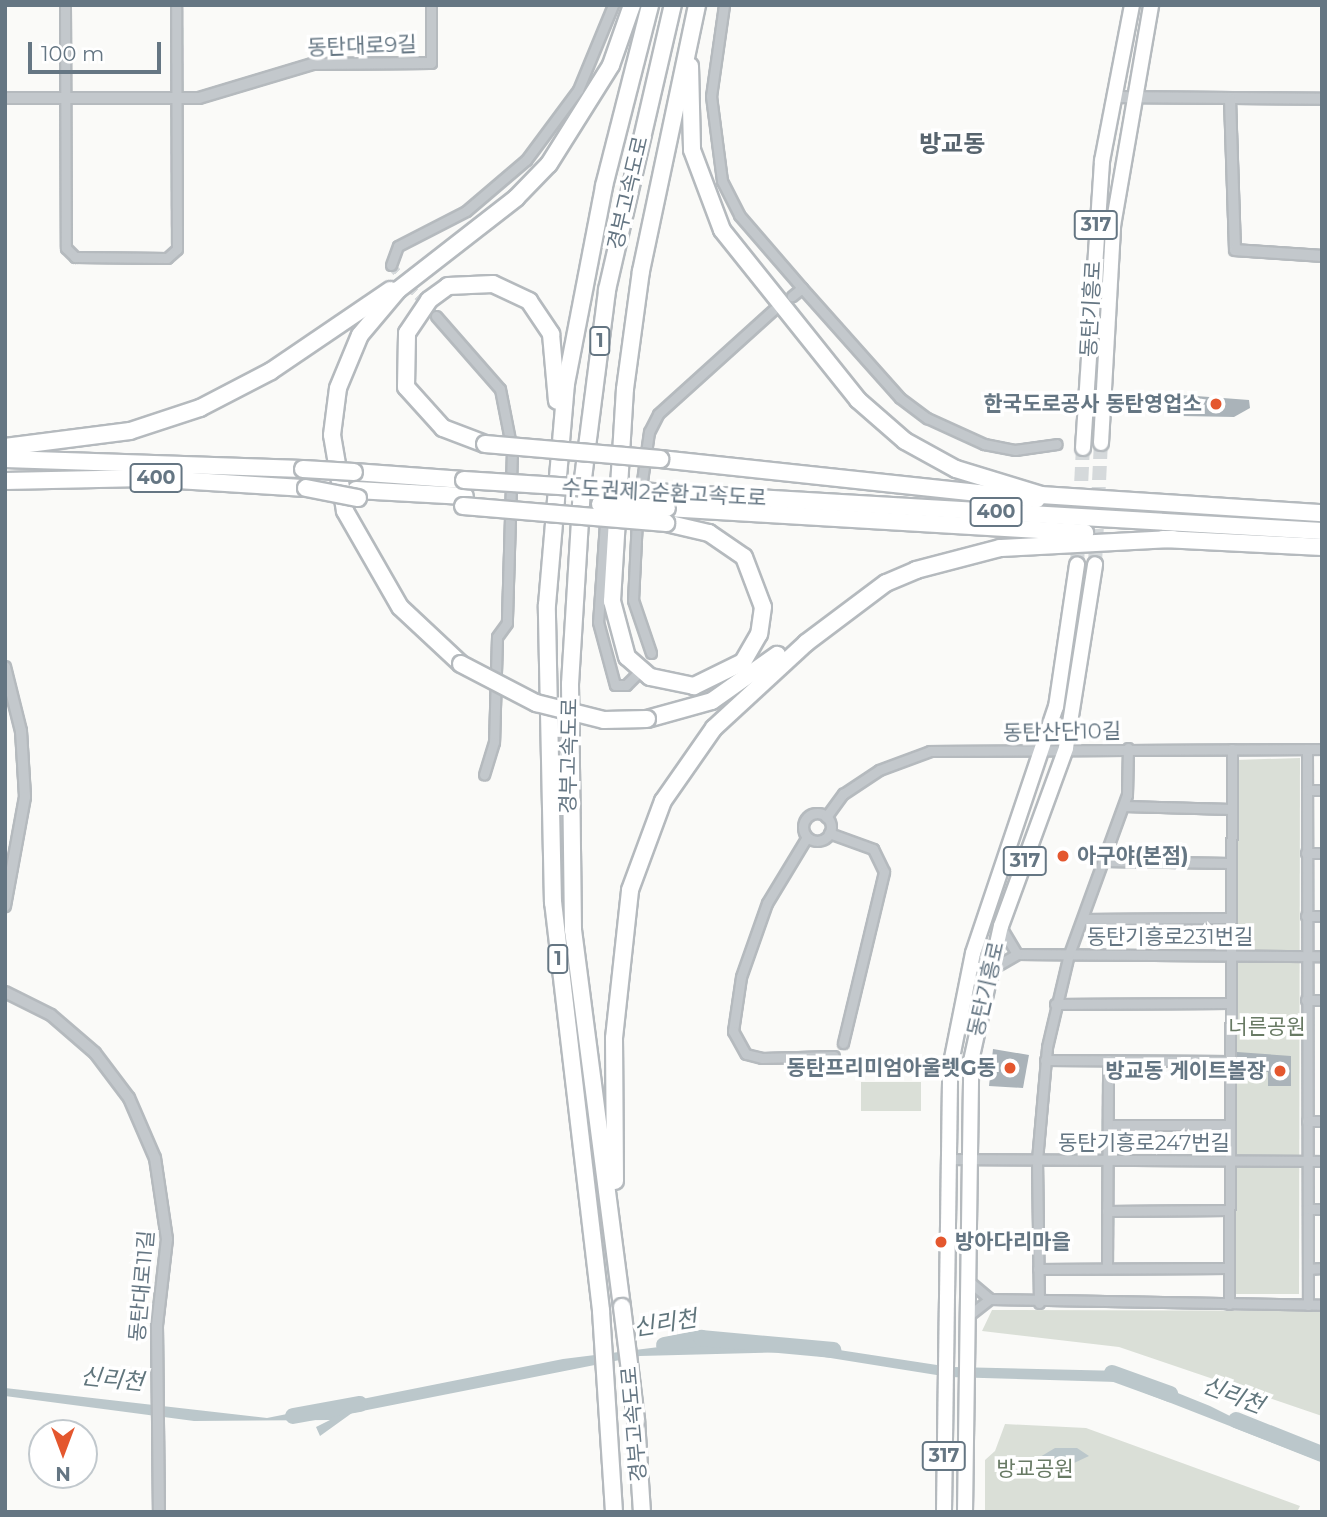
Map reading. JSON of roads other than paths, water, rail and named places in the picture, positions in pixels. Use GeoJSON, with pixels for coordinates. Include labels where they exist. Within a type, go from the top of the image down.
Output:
{"type":"FeatureCollection","features":[{"type":"Feature","properties":{"kind":"highway"},"geometry":{"type":"LineString","coordinates":[[5,447],[130,431],[200,408],[271,371],[431,265],[516,198],[549,164],[611,65],[632,5]]}},
{"type":"Feature","properties":{"kind":"highway","name":"경부고속도로"},"geometry":{"type":"LineString","coordinates":[[614,1512],[601,1310],[549,847],[547,605],[556,473],[604,186],[650,5]]}},
{"type":"Feature","properties":{"kind":"highway","name":"경부고속도로"},"geometry":{"type":"LineString","coordinates":[[642,1512],[636,1420],[617,1244],[573,930],[570,684],[582,486],[607,290],[674,5]]}},
{"type":"Feature","properties":{"kind":"highway"},"geometry":{"type":"LineString","coordinates":[[697,5],[692,150],[707,202],[750,269],[858,400],[905,441],[956,469],[1041,495],[1092,500]]}},
{"type":"Feature","properties":{"kind":"highway"},"geometry":{"type":"LineString","coordinates":[[464,494],[668,508],[728,544],[744,557],[759,585],[759,634],[743,662],[717,680],[694,686],[650,677],[626,657],[612,601],[625,389],[641,271],[697,5]]}},
{"type":"Feature","properties":{"kind":"highway"},"geometry":{"type":"LineString","coordinates":[[431,265],[359,335],[338,388],[332,435],[345,512],[371,564],[400,607],[461,664],[536,703],[604,720],[647,719],[712,701],[886,583],[1000,548],[1173,539]]}},
{"type":"Feature","properties":{"kind":"highway"},"geometry":{"type":"LineString","coordinates":[[556,473],[554,354],[543,316],[512,289],[472,282],[448,286],[414,317],[404,346],[403,374],[412,400],[430,419],[485,444],[660,459],[952,494],[1322,513]]}},
{"type":"Feature","properties":{"kind":"highway","name":"수도권제2순환고속도로"},"geometry":{"type":"LineString","coordinates":[[5,459],[354,472],[464,494],[1322,547]]}},
{"type":"Feature","properties":{"kind":"highway","name":"400"},"geometry":{"type":"LineString","coordinates":[[5,481],[145,478],[306,488],[357,494],[464,494]]}},
{"type":"Feature","properties":{"kind":"highway","name":"수도권제2순환고속도로"},"geometry":{"type":"LineString","coordinates":[[668,508],[1322,531]]}},
{"type":"Feature","properties":{"kind":"highway"},"geometry":{"type":"LineString","coordinates":[[617,1244],[617,993],[630,890],[647,834],[678,776],[714,728],[806,643],[886,583]]}},
{"type":"Feature","properties":{"kind":"main road","name":"동탄기흥로"},"geometry":{"type":"LineString","coordinates":[[1083,448],[1095,228],[1113,97],[1132,5]]}},
{"type":"Feature","properties":{"kind":"main road","name":"동탄기흥로"},"geometry":{"type":"LineString","coordinates":[[1101,443],[1113,226],[1131,100],[1151,5]]}},
{"type":"Feature","properties":{"kind":"main road","name":"동탄기흥로"},"geometry":{"type":"LineString","coordinates":[[965,1512],[966,1159],[971,1061],[987,974],[1001,926],[1066,748],[1095,564]]}},
{"type":"Feature","properties":{"kind":"main road","name":"동탄기흥로"},"geometry":{"type":"LineString","coordinates":[[944,1512],[944,1159],[963,991],[1045,752],[1069,649],[1077,565]]}},
{"type":"Feature","properties":{"kind":"street"},"geometry":{"type":"LineString","coordinates":[[65,5],[69,255],[167,258],[177,249],[176,5]]}},
{"type":"Feature","properties":{"kind":"street"},"geometry":{"type":"LineString","coordinates":[[430,63],[431,5]]}},
{"type":"Feature","properties":{"kind":"street"},"geometry":{"type":"LineString","coordinates":[[390,265],[398,246],[466,211],[526,160],[578,90],[612,5]]}},
{"type":"Feature","properties":{"kind":"street"},"geometry":{"type":"LineString","coordinates":[[724,5],[711,96],[722,181],[739,215],[900,398],[926,418],[984,444],[1015,450],[1057,444]]}},
{"type":"Feature","properties":{"kind":"street","name":"동탄대로9길"},"geometry":{"type":"LineString","coordinates":[[5,98],[176,98],[219,95],[312,64],[430,63]]}},
{"type":"Feature","properties":{"kind":"street"},"geometry":{"type":"LineString","coordinates":[[1113,97],[1131,100],[1322,99]]}},
{"type":"Feature","properties":{"kind":"street"},"geometry":{"type":"LineString","coordinates":[[1230,99],[1235,250],[1322,256]]}},
{"type":"Feature","properties":{"kind":"street"},"geometry":{"type":"LineString","coordinates":[[792,296],[802,288]]}},
{"type":"Feature","properties":{"kind":"street"},"geometry":{"type":"LineString","coordinates":[[651,653],[633,600],[649,432],[671,399],[773,310]]}},
{"type":"Feature","properties":{"kind":"street"},"geometry":{"type":"LineString","coordinates":[[436,316],[500,389],[512,450],[507,623],[497,637],[494,742],[484,774]]}},
{"type":"Feature","properties":{"kind":"street"},"geometry":{"type":"LineString","coordinates":[[605,523],[598,621],[615,685],[626,685],[639,672]]}},
{"type":"Feature","properties":{"kind":"street"},"geometry":{"type":"LineString","coordinates":[[5,667],[21,731],[24,786],[21,841],[5,906]]}},
{"type":"Feature","properties":{"kind":"street","name":"동탄산단10길"},"geometry":{"type":"LineString","coordinates":[[807,837],[808,816],[826,817],[843,794],[879,769],[930,751],[1045,752],[1066,748],[1322,749]]}},
{"type":"Feature","properties":{"kind":"street"},"geometry":{"type":"LineString","coordinates":[[1039,1303],[1037,1160],[1045,1060],[1055,1004],[1069,954],[1124,806],[1128,748]]}},
{"type":"Feature","properties":{"kind":"street"},"geometry":{"type":"LineString","coordinates":[[1229,1304],[1228,955],[1232,749]]}},
{"type":"Feature","properties":{"kind":"street"},"geometry":{"type":"LineString","coordinates":[[1307,749],[1305,956],[1308,1305]]}},
{"type":"Feature","properties":{"kind":"street"},"geometry":{"type":"LineString","coordinates":[[1307,790],[1322,790]]}},
{"type":"Feature","properties":{"kind":"street"},"geometry":{"type":"LineString","coordinates":[[1124,806],[1231,809]]}},
{"type":"Feature","properties":{"kind":"street"},"geometry":{"type":"LineString","coordinates":[[826,817],[829,833]]}},
{"type":"Feature","properties":{"kind":"street"},"geometry":{"type":"LineString","coordinates":[[829,833],[819,841],[807,837],[766,903],[741,977],[733,1031],[746,1054],[762,1058],[834,1056]]}},
{"type":"Feature","properties":{"kind":"street"},"geometry":{"type":"LineString","coordinates":[[829,833],[873,849],[884,872],[843,1043]]}},
{"type":"Feature","properties":{"kind":"street"},"geometry":{"type":"LineString","coordinates":[[1306,853],[1322,853]]}},
{"type":"Feature","properties":{"kind":"street"},"geometry":{"type":"LineString","coordinates":[[1104,861],[1230,863]]}},
{"type":"Feature","properties":{"kind":"street"},"geometry":{"type":"LineString","coordinates":[[1306,916],[1322,916]]}},
{"type":"Feature","properties":{"kind":"street"},"geometry":{"type":"LineString","coordinates":[[1083,919],[1229,918]]}},
{"type":"Feature","properties":{"kind":"street"},"geometry":{"type":"LineString","coordinates":[[987,974],[1017,954],[1001,926]]}},
{"type":"Feature","properties":{"kind":"street","name":"동탄기흥로231번길"},"geometry":{"type":"LineString","coordinates":[[1017,954],[1322,956]]}},
{"type":"Feature","properties":{"kind":"street","name":"동탄대로11길"},"geometry":{"type":"LineString","coordinates":[[5,992],[85,1042],[121,1086],[144,1129],[166,1218],[156,1356],[155,1463],[159,1512]]}},
{"type":"Feature","properties":{"kind":"street"},"geometry":{"type":"LineString","coordinates":[[1306,1000],[1322,1000]]}},
{"type":"Feature","properties":{"kind":"street"},"geometry":{"type":"LineString","coordinates":[[1055,1004],[1229,1003]]}},
{"type":"Feature","properties":{"kind":"street"},"geometry":{"type":"LineString","coordinates":[[1045,1060],[1229,1060]]}},
{"type":"Feature","properties":{"kind":"street"},"geometry":{"type":"LineString","coordinates":[[1107,1268],[1108,1060]]}},
{"type":"Feature","properties":{"kind":"street"},"geometry":{"type":"LineString","coordinates":[[1307,1121],[1322,1121]]}},
{"type":"Feature","properties":{"kind":"street"},"geometry":{"type":"LineString","coordinates":[[1108,1125],[1229,1125]]}},
{"type":"Feature","properties":{"kind":"street","name":"동탄기흥로247번길"},"geometry":{"type":"LineString","coordinates":[[944,1159],[1322,1161]]}},
{"type":"Feature","properties":{"kind":"street"},"geometry":{"type":"LineString","coordinates":[[1308,1209],[1322,1209]]}},
{"type":"Feature","properties":{"kind":"street"},"geometry":{"type":"LineString","coordinates":[[1107,1211],[1229,1210]]}},
{"type":"Feature","properties":{"kind":"street"},"geometry":{"type":"LineString","coordinates":[[1038,1269],[1229,1268]]}},
{"type":"Feature","properties":{"kind":"street"},"geometry":{"type":"LineString","coordinates":[[1308,1269],[1322,1268]]}},
{"type":"Feature","properties":{"kind":"street"},"geometry":{"type":"LineString","coordinates":[[965,1274],[990,1299],[1039,1303],[1322,1305]]}},
{"type":"Feature","properties":{"kind":"street"},"geometry":{"type":"LineString","coordinates":[[965,1326],[990,1299]]}},
{"type":"Feature","properties":{"kind":"waterway","name":"신리천"},"geometry":{"type":"LineString","coordinates":[[664,1345],[701,1338],[833,1350]]}},
{"type":"Feature","properties":{"kind":"waterway","name":"신리천"},"geometry":{"type":"LineString","coordinates":[[1112,1373],[1170,1394]]}},
{"type":"Feature","properties":{"kind":"waterway","name":"신리천"},"geometry":{"type":"LineString","coordinates":[[293,1416],[360,1404]]}},
{"type":"Feature","properties":{"kind":"waterway","name":"신리천"},"geometry":{"type":"LineString","coordinates":[[1236,1420],[1322,1454]]}},
{"type":"Feature","properties":{"kind":"tunnel"},"geometry":{"type":"LineString","coordinates":[[391,265],[436,316]]}},
{"type":"Feature","properties":{"kind":"tunnel"},"geometry":{"type":"LineString","coordinates":[[1095,564],[1101,443]]}},
{"type":"Feature","properties":{"kind":"tunnel"},"geometry":{"type":"LineString","coordinates":[[1077,565],[1083,448]]}},
{"type":"Feature","properties":{"kind":"place","name":"한국도로공사 동탄영업소"},"geometry":{"type":"Point","coordinates":[1216,404]}},
{"type":"Feature","properties":{"kind":"place","name":"아구야(본점)"},"geometry":{"type":"Point","coordinates":[1063,856]}},
{"type":"Feature","properties":{"kind":"place","name":"동탄프리미엄아울렛G동"},"geometry":{"type":"Point","coordinates":[1010,1068]}},
{"type":"Feature","properties":{"kind":"place","name":"방교동 게이트볼장"},"geometry":{"type":"Point","coordinates":[1280,1071]}},
{"type":"Feature","properties":{"kind":"place","name":"방아다리마을"},"geometry":{"type":"Point","coordinates":[941,1242]}},
{"type":"Feature","properties":{"kind":"district","name":"방교동"},"geometry":{"type":"Point","coordinates":[952,144]}},
{"type":"Feature","properties":{"kind":"park label","name":"너른공원"},"geometry":{"type":"Point","coordinates":[1267,1027]}},
{"type":"Feature","properties":{"kind":"park label","name":"방교공원"},"geometry":{"type":"Point","coordinates":[1035,1469]}}]}
